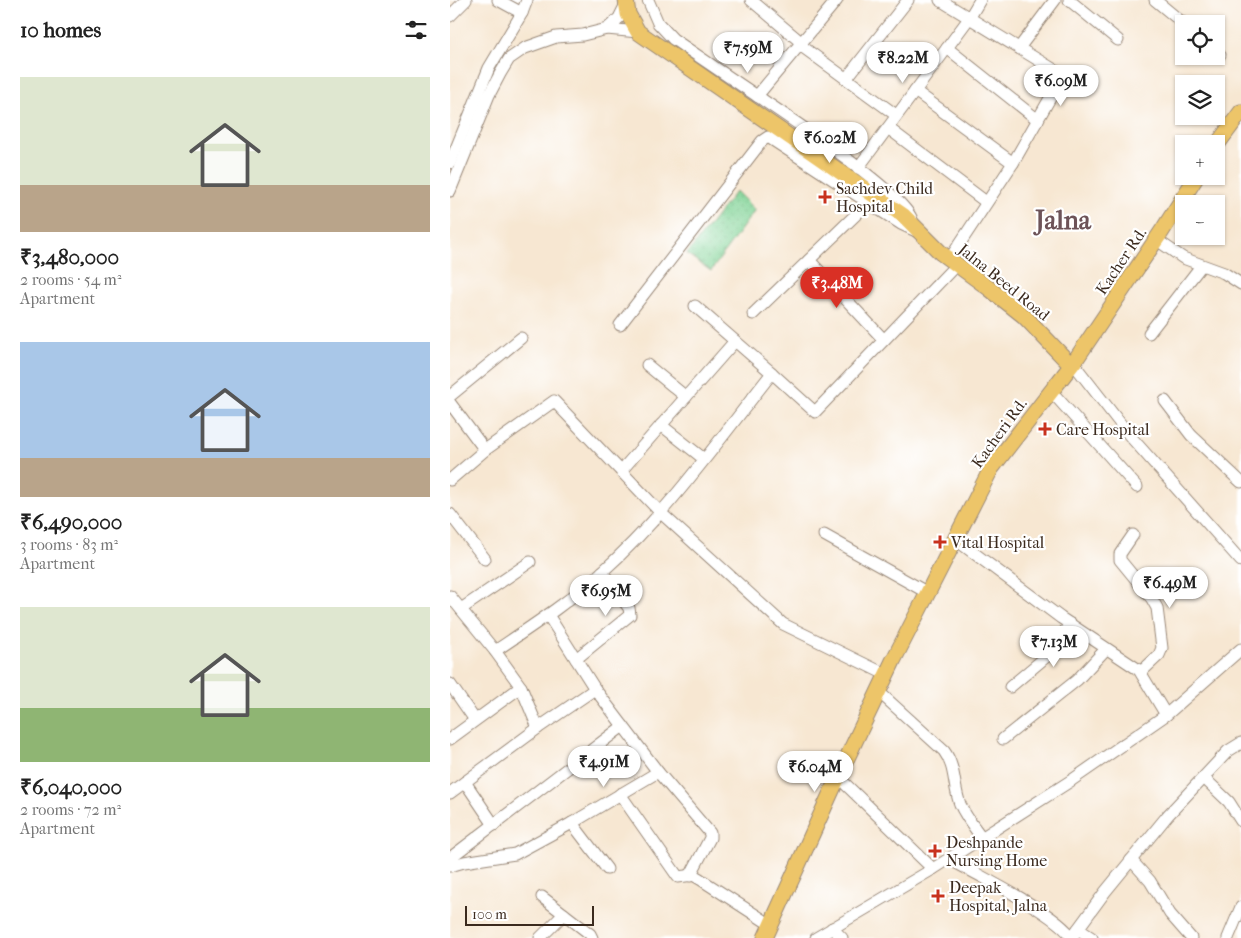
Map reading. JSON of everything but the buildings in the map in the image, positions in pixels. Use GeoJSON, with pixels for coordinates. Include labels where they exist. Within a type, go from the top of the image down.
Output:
{"type":"FeatureCollection","features":[{"type":"Feature","properties":{"kind":"main road"},"geometry":{"type":"LineString","coordinates":[[626,2],[629,17],[638,32]]}},
{"type":"Feature","properties":{"kind":"main road","name":"Jalna Beed Road"},"geometry":{"type":"LineString","coordinates":[[638,32],[893,208],[952,262],[1024,316],[1069,363],[1073,363]]}},
{"type":"Feature","properties":{"kind":"main road"},"geometry":{"type":"LineString","coordinates":[[1224,135],[1241,112]]}},
{"type":"Feature","properties":{"kind":"main road","name":"Kacher Rd."},"geometry":{"type":"LineString","coordinates":[[1073,363],[1156,240],[1190,185]]}},
{"type":"Feature","properties":{"kind":"main road","name":"Kacheri Rd."},"geometry":{"type":"LineString","coordinates":[[768,932],[890,668],[991,469],[1073,363]]}},
{"type":"Feature","properties":{"kind":"street"},"geometry":{"type":"LineString","coordinates":[[450,16],[466,0]]}},
{"type":"Feature","properties":{"kind":"street"},"geometry":{"type":"LineString","coordinates":[[498,0],[522,13]]}},
{"type":"Feature","properties":{"kind":"street"},"geometry":{"type":"LineString","coordinates":[[450,163],[489,68],[522,13],[526,0]]}},
{"type":"Feature","properties":{"kind":"street"},"geometry":{"type":"LineString","coordinates":[[648,0],[658,23],[673,39],[858,168],[905,207],[918,230]]}},
{"type":"Feature","properties":{"kind":"street"},"geometry":{"type":"LineString","coordinates":[[751,0],[801,44],[896,115]]}},
{"type":"Feature","properties":{"kind":"street"},"geometry":{"type":"LineString","coordinates":[[757,96],[837,0]]}},
{"type":"Feature","properties":{"kind":"street"},"geometry":{"type":"LineString","coordinates":[[846,79],[908,0]]}},
{"type":"Feature","properties":{"kind":"street"},"geometry":{"type":"LineString","coordinates":[[695,306],[815,412],[884,340],[952,262],[986,202],[1013,163],[1038,120],[1057,86],[1059,75],[1053,69],[940,0]]}},
{"type":"Feature","properties":{"kind":"street"},"geometry":{"type":"LineString","coordinates":[[858,168],[970,17],[980,0]]}},
{"type":"Feature","properties":{"kind":"street"},"geometry":{"type":"LineString","coordinates":[[1019,48],[1055,0]]}},
{"type":"Feature","properties":{"kind":"street"},"geometry":{"type":"LineString","coordinates":[[1069,0],[1118,40]]}},
{"type":"Feature","properties":{"kind":"street"},"geometry":{"type":"LineString","coordinates":[[1155,0],[1175,17]]}},
{"type":"Feature","properties":{"kind":"street"},"geometry":{"type":"LineString","coordinates":[[608,29],[619,18],[626,2]]}},
{"type":"Feature","properties":{"kind":"street"},"geometry":{"type":"LineString","coordinates":[[450,191],[489,95],[509,59],[525,48],[556,37],[583,35],[608,29],[638,32]]}},
{"type":"Feature","properties":{"kind":"street"},"geometry":{"type":"LineString","coordinates":[[947,48],[1038,120]]}},
{"type":"Feature","properties":{"kind":"street"},"geometry":{"type":"LineString","coordinates":[[915,91],[1013,163]]}},
{"type":"Feature","properties":{"kind":"street"},"geometry":{"type":"LineString","coordinates":[[888,128],[986,202]]}},
{"type":"Feature","properties":{"kind":"street"},"geometry":{"type":"LineString","coordinates":[[620,325],[765,138],[768,137],[906,228],[918,230]]}},
{"type":"Feature","properties":{"kind":"street"},"geometry":{"type":"LineString","coordinates":[[753,314],[868,203]]}},
{"type":"Feature","properties":{"kind":"street"},"geometry":{"type":"LineString","coordinates":[[1156,240],[1183,258],[1224,274],[1241,284]]}},
{"type":"Feature","properties":{"kind":"street"},"geometry":{"type":"LineString","coordinates":[[809,260],[884,340]]}},
{"type":"Feature","properties":{"kind":"street"},"geometry":{"type":"LineString","coordinates":[[1149,333],[1201,266]]}},
{"type":"Feature","properties":{"kind":"street"},"geometry":{"type":"LineString","coordinates":[[450,396],[521,338]]}},
{"type":"Feature","properties":{"kind":"street"},"geometry":{"type":"LineString","coordinates":[[622,471],[735,341]]}},
{"type":"Feature","properties":{"kind":"street"},"geometry":{"type":"LineString","coordinates":[[1073,363],[1130,436],[1241,561]]}},
{"type":"Feature","properties":{"kind":"street"},"geometry":{"type":"LineString","coordinates":[[647,365],[686,397]]}},
{"type":"Feature","properties":{"kind":"street"},"geometry":{"type":"LineString","coordinates":[[495,651],[548,615],[602,572],[661,513],[772,374]]}},
{"type":"Feature","properties":{"kind":"street"},"geometry":{"type":"LineString","coordinates":[[1052,391],[1137,487]]}},
{"type":"Feature","properties":{"kind":"street"},"geometry":{"type":"LineString","coordinates":[[1165,400],[1191,435],[1241,482]]}},
{"type":"Feature","properties":{"kind":"street"},"geometry":{"type":"LineString","coordinates":[[450,480],[485,450],[554,401],[661,513],[788,626],[890,668]]}},
{"type":"Feature","properties":{"kind":"street"},"geometry":{"type":"LineString","coordinates":[[450,402],[485,450]]}},
{"type":"Feature","properties":{"kind":"street"},"geometry":{"type":"LineString","coordinates":[[661,425],[704,459]]}},
{"type":"Feature","properties":{"kind":"street"},"geometry":{"type":"LineString","coordinates":[[450,514],[485,559]]}},
{"type":"Feature","properties":{"kind":"street"},"geometry":{"type":"LineString","coordinates":[[824,535],[928,593]]}},
{"type":"Feature","properties":{"kind":"street"},"geometry":{"type":"LineString","coordinates":[[1133,535],[1120,554],[1120,560],[1156,605],[1163,645],[1160,653],[1141,672]]}},
{"type":"Feature","properties":{"kind":"street"},"geometry":{"type":"LineString","coordinates":[[955,539],[1070,624],[1141,672],[1166,715]]}},
{"type":"Feature","properties":{"kind":"street"},"geometry":{"type":"LineString","coordinates":[[461,609],[530,562]]}},
{"type":"Feature","properties":{"kind":"street"},"geometry":{"type":"LineString","coordinates":[[576,659],[630,615],[629,608],[602,572]]}},
{"type":"Feature","properties":{"kind":"street"},"geometry":{"type":"LineString","coordinates":[[450,596],[495,651],[520,687],[538,728]]}},
{"type":"Feature","properties":{"kind":"street"},"geometry":{"type":"LineString","coordinates":[[548,615],[595,689],[658,772],[710,833],[710,838],[695,877]]}},
{"type":"Feature","properties":{"kind":"street"},"geometry":{"type":"LineString","coordinates":[[1010,687],[1048,656],[1070,624]]}},
{"type":"Feature","properties":{"kind":"street"},"geometry":{"type":"LineString","coordinates":[[1003,739],[1077,680],[1106,649]]}},
{"type":"Feature","properties":{"kind":"street"},"geometry":{"type":"LineString","coordinates":[[816,938],[933,869],[1072,780],[1166,715],[1241,649]]}},
{"type":"Feature","properties":{"kind":"street"},"geometry":{"type":"LineString","coordinates":[[450,684],[475,720]]}},
{"type":"Feature","properties":{"kind":"street"},"geometry":{"type":"LineString","coordinates":[[450,739],[520,687]]}},
{"type":"Feature","properties":{"kind":"street"},"geometry":{"type":"LineString","coordinates":[[450,793],[538,728],[595,689]]}},
{"type":"Feature","properties":{"kind":"street"},"geometry":{"type":"LineString","coordinates":[[879,692],[948,757],[960,805],[982,838]]}},
{"type":"Feature","properties":{"kind":"street"},"geometry":{"type":"LineString","coordinates":[[450,858],[624,726]]}},
{"type":"Feature","properties":{"kind":"street"},"geometry":{"type":"LineString","coordinates":[[1070,935],[1168,816],[1228,751],[1241,743]]}},
{"type":"Feature","properties":{"kind":"street"},"geometry":{"type":"LineString","coordinates":[[450,866],[515,854],[658,772]]}},
{"type":"Feature","properties":{"kind":"street"},"geometry":{"type":"LineString","coordinates":[[838,777],[933,869]]}},
{"type":"Feature","properties":{"kind":"street"},"geometry":{"type":"LineString","coordinates":[[1204,778],[1231,804],[1241,821]]}},
{"type":"Feature","properties":{"kind":"street"},"geometry":{"type":"LineString","coordinates":[[465,782],[494,825]]}},
{"type":"Feature","properties":{"kind":"street"},"geometry":{"type":"LineString","coordinates":[[620,794],[676,875],[680,878],[695,877],[768,932]]}},
{"type":"Feature","properties":{"kind":"street"},"geometry":{"type":"LineString","coordinates":[[572,823],[608,869]]}},
{"type":"Feature","properties":{"kind":"street"},"geometry":{"type":"LineString","coordinates":[[949,859],[1020,898],[1063,926],[1070,935],[1092,938]]}},
{"type":"Feature","properties":{"kind":"street"},"geometry":{"type":"LineString","coordinates":[[1131,860],[1150,881],[1170,914],[1191,938]]}},
{"type":"Feature","properties":{"kind":"street"},"geometry":{"type":"LineString","coordinates":[[542,897],[590,934],[592,938]]}},
{"type":"Feature","properties":{"kind":"street"},"geometry":{"type":"LineString","coordinates":[[1228,938],[1241,907]]}},
{"type":"Feature","properties":{"kind":"street"},"geometry":{"type":"LineString","coordinates":[[540,938],[564,914]]}},
{"type":"Feature","properties":{"kind":"street"},"geometry":{"type":"LineString","coordinates":[[832,928],[842,938]]}},
{"type":"Feature","properties":{"kind":"green space"},"geometry":{"type":"Polygon","coordinates":[[[736,191],[755,210],[711,271],[687,254],[736,191]]]}},
{"type":"Feature","properties":{"kind":"place","name":"Sachdev Child Hospital"},"geometry":{"type":"Point","coordinates":[825,197]}},
{"type":"Feature","properties":{"kind":"place","name":"Care Hospital"},"geometry":{"type":"Point","coordinates":[1045,429]}},
{"type":"Feature","properties":{"kind":"place","name":"Vital Hospital"},"geometry":{"type":"Point","coordinates":[940,542]}},
{"type":"Feature","properties":{"kind":"place","name":"Deshpande Nursing Home"},"geometry":{"type":"Point","coordinates":[935,851]}},
{"type":"Feature","properties":{"kind":"place","name":"Deepak Hospital, Jalna"},"geometry":{"type":"Point","coordinates":[938,896]}},
{"type":"Feature","properties":{"kind":"district","name":"Jalna"},"geometry":{"type":"Point","coordinates":[1063,220]}}]}
